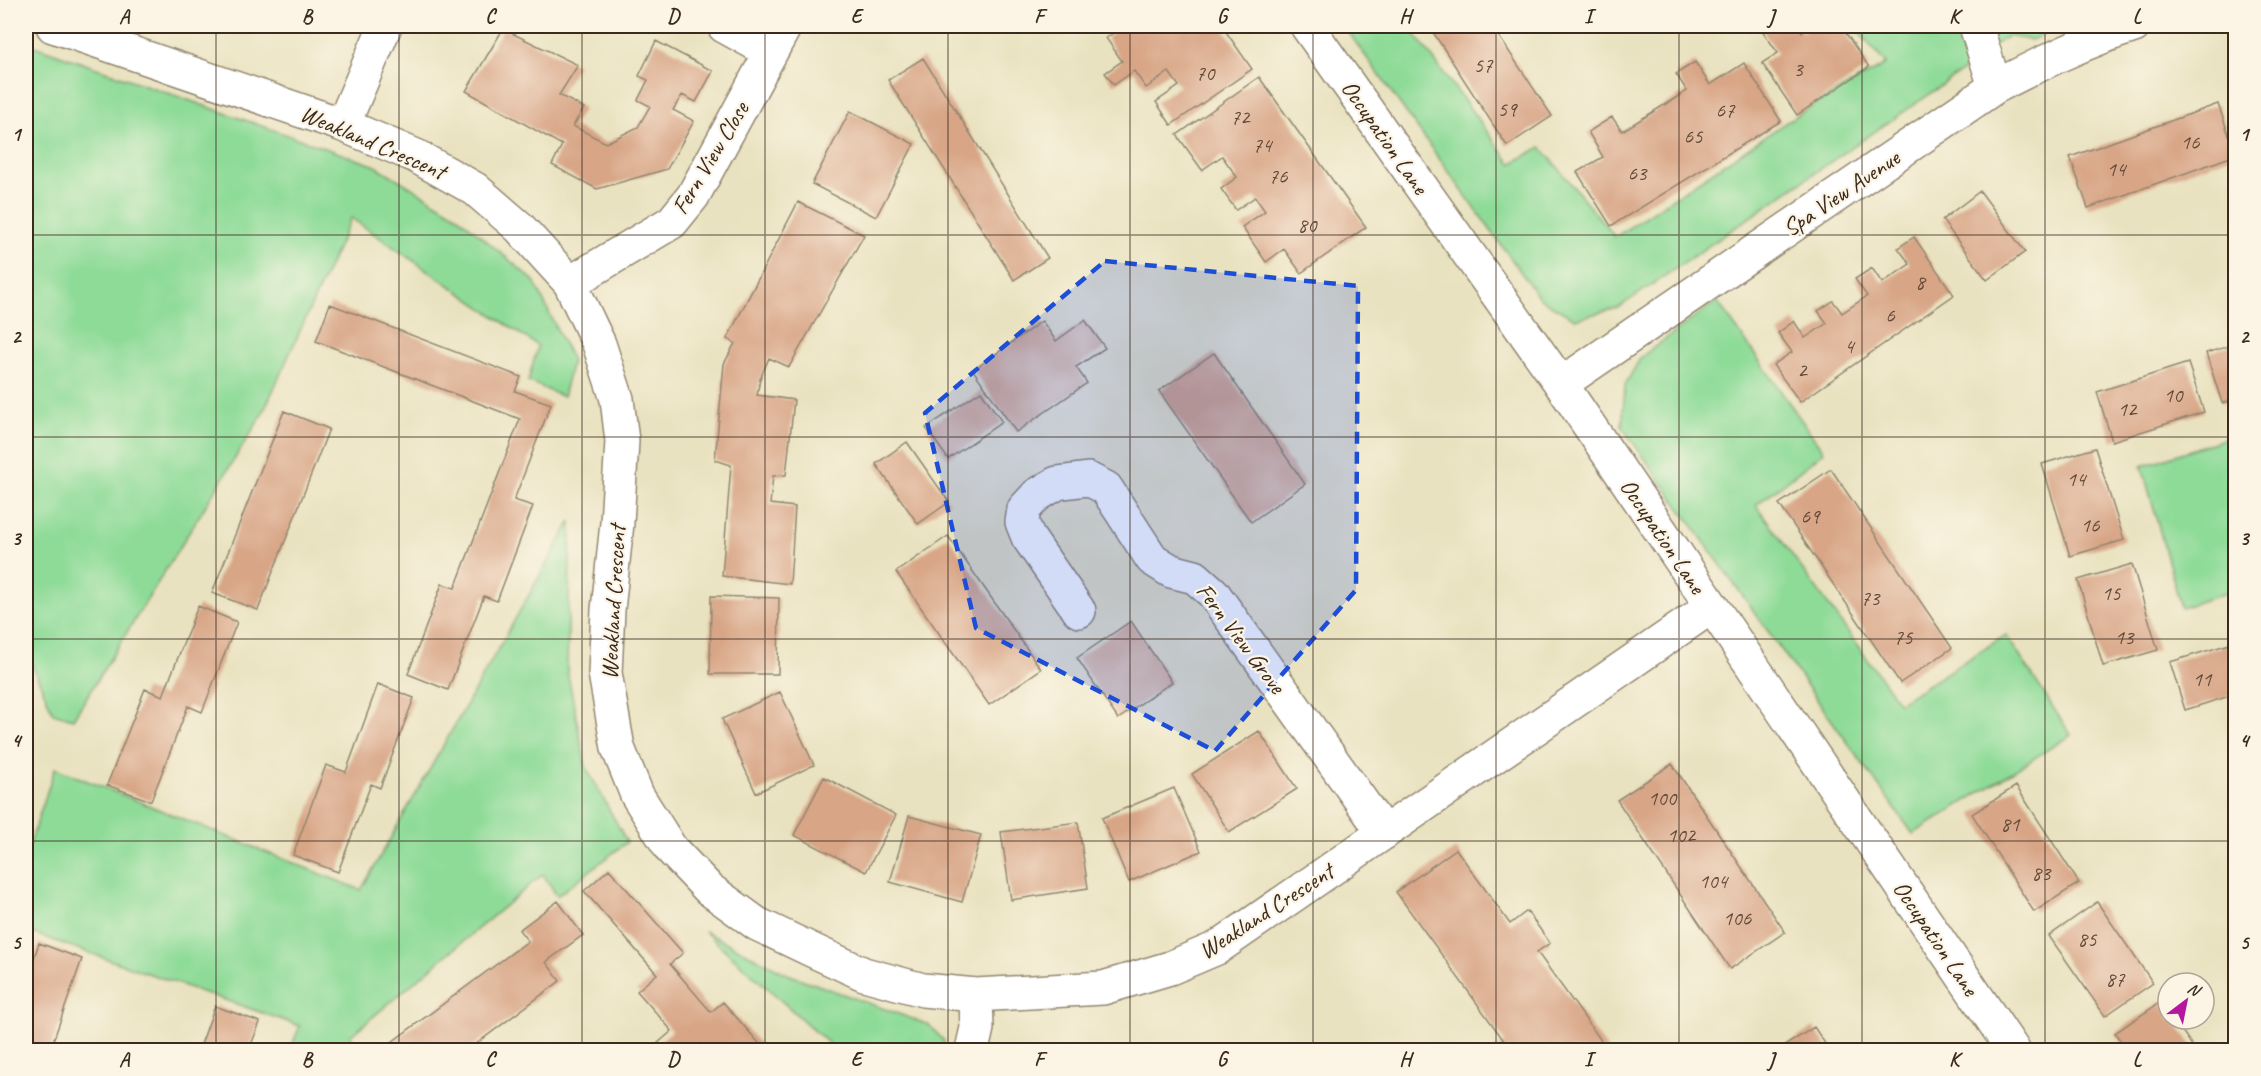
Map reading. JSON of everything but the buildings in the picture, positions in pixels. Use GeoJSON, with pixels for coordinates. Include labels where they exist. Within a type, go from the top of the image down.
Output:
{"type":"FeatureCollection","features":[{"type":"Feature","properties":{"kind":"street","name":"Weakland Crescent"},"geometry":{"type":"LineString","coordinates":[[52,26],[343,125],[416,156],[475,189],[519,227],[570,283],[599,344],[617,399],[622,441],[608,610],[606,673],[618,748],[637,795],[671,849],[709,889],[757,924],[864,975],[923,990],[976,995],[1102,988],[1170,968],[1217,948],[1711,607]]}},
{"type":"Feature","properties":{"kind":"street"},"geometry":{"type":"LineString","coordinates":[[343,125],[385,26]]}},
{"type":"Feature","properties":{"kind":"street","name":"Fern View Close"},"geometry":{"type":"LineString","coordinates":[[570,283],[672,222],[693,196],[778,39],[724,26]]}},
{"type":"Feature","properties":{"kind":"street","name":"Occupation Lane"},"geometry":{"type":"LineString","coordinates":[[1307,26],[1561,384],[2013,1050]]}},
{"type":"Feature","properties":{"kind":"street"},"geometry":{"type":"LineString","coordinates":[[1977,26],[1995,87]]}},
{"type":"Feature","properties":{"kind":"street","name":"Spa View Avenue"},"geometry":{"type":"LineString","coordinates":[[1561,384],[1995,87],[2050,59],[2110,33],[2134,26]]}},
{"type":"Feature","properties":{"kind":"street","name":"Fern View Grove"},"geometry":{"type":"LineString","coordinates":[[1079,611],[1028,537],[1022,522],[1024,509],[1037,495],[1057,483],[1088,479],[1106,488],[1152,559],[1171,571],[1195,577],[1213,593],[1384,833]]}},
{"type":"Feature","properties":{"kind":"street"},"geometry":{"type":"LineString","coordinates":[[972,1050],[977,1028],[976,995]]}},
{"type":"Feature","properties":{"kind":"highlighted area"},"geometry":{"type":"Polygon","coordinates":[[[1105,261],[1358,286],[1356,590],[1215,751],[976,628],[925,413],[1105,261]]]}},
{"type":"Feature","properties":{"kind":"green space"},"geometry":{"type":"Polygon","coordinates":[[[1344,26],[1409,26],[1511,164],[1541,147],[1615,237],[1797,115],[1886,64],[1854,26],[2063,26],[2031,40],[2008,36],[1969,61],[1963,71],[1618,308],[1575,319],[1540,299],[1344,26]]]}},
{"type":"Feature","properties":{"kind":"green space"},"geometry":{"type":"Polygon","coordinates":[[[34,46],[376,166],[455,214],[534,281],[572,361],[563,397],[528,381],[538,346],[351,218],[262,415],[73,719],[53,713],[26,651],[26,62],[34,46]]]}},
{"type":"Feature","properties":{"kind":"green space"},"geometry":{"type":"Polygon","coordinates":[[[1717,301],[1824,452],[1756,505],[1899,703],[2006,635],[2071,735],[1913,834],[1622,427],[1625,385],[1641,357],[1717,301]]]}},
{"type":"Feature","properties":{"kind":"green space"},"geometry":{"type":"Polygon","coordinates":[[[2235,435],[2235,590],[2181,608],[2142,466],[2235,435]]]}},
{"type":"Feature","properties":{"kind":"green space"},"geometry":{"type":"Polygon","coordinates":[[[571,521],[567,670],[586,767],[627,842],[557,896],[543,874],[350,1036],[361,1050],[290,1050],[300,1026],[26,931],[26,855],[55,768],[361,890],[571,521]]]}},
{"type":"Feature","properties":{"kind":"green space"},"geometry":{"type":"Polygon","coordinates":[[[704,931],[787,974],[929,1025],[944,1041],[943,1050],[836,1050],[704,931]]]}}]}
